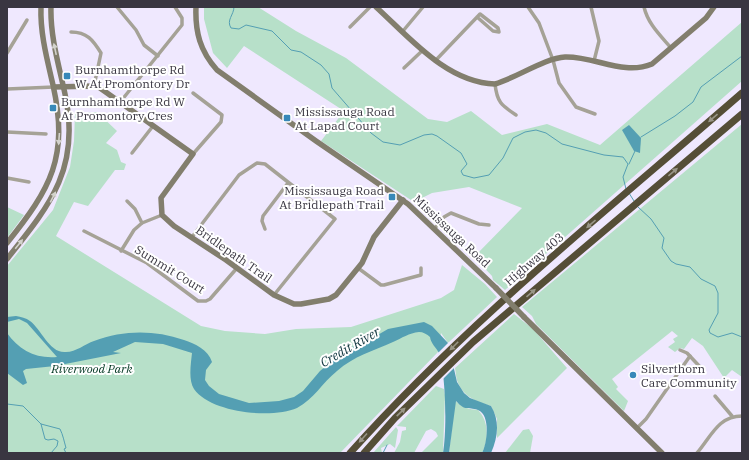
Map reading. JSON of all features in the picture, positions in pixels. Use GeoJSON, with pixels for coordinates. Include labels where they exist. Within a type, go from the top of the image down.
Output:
{"type":"FeatureCollection","features":[{"type":"Feature","properties":{"kind":"highway","name":"Highway 403"},"geometry":{"type":"LineString","coordinates":[[350,453],[383,416],[482,319],[742,93]]}},
{"type":"Feature","properties":{"kind":"highway","name":"Highway 403"},"geometry":{"type":"LineString","coordinates":[[364,453],[390,423],[491,327],[627,210],[742,115]]}},
{"type":"Feature","properties":{"kind":"main road"},"geometry":{"type":"LineString","coordinates":[[7,243],[23,223],[46,189],[56,160],[60,128],[54,87],[43,39],[41,7]]}},
{"type":"Feature","properties":{"kind":"main road"},"geometry":{"type":"LineString","coordinates":[[7,259],[31,229],[54,195],[66,163],[69,128],[68,108],[53,38],[51,7]]}},
{"type":"Feature","properties":{"kind":"main road","name":"Mississauga Road"},"geometry":{"type":"LineString","coordinates":[[196,7],[195,24],[198,41],[205,55],[217,70],[316,141],[403,200],[435,228],[662,453]]}},
{"type":"Feature","properties":{"kind":"main road"},"geometry":{"type":"LineString","coordinates":[[376,7],[435,62],[486,84],[495,84],[553,60],[564,57],[594,61],[621,68],[636,69],[652,64],[706,18],[714,7]]}},
{"type":"Feature","properties":{"kind":"main road"},"geometry":{"type":"LineString","coordinates":[[54,87],[94,86],[121,101],[193,154],[160,198],[162,215]]}},
{"type":"Feature","properties":{"kind":"main road","name":"Bridlepath Trail"},"geometry":{"type":"LineString","coordinates":[[162,215],[166,221],[192,237],[274,295],[294,304],[333,298],[366,257],[374,237],[403,200]]}},
{"type":"Feature","properties":{"kind":"street"},"geometry":{"type":"LineString","coordinates":[[117,7],[136,30],[144,45],[158,56]]}},
{"type":"Feature","properties":{"kind":"street"},"geometry":{"type":"LineString","coordinates":[[121,101],[182,25],[182,18],[175,7]]}},
{"type":"Feature","properties":{"kind":"street"},"geometry":{"type":"LineString","coordinates":[[350,27],[370,7]]}},
{"type":"Feature","properties":{"kind":"street"},"geometry":{"type":"LineString","coordinates":[[403,31],[423,7]]}},
{"type":"Feature","properties":{"kind":"street"},"geometry":{"type":"LineString","coordinates":[[528,7],[537,18],[553,60],[557,79],[572,103],[580,109],[595,114]]}},
{"type":"Feature","properties":{"kind":"street"},"geometry":{"type":"LineString","coordinates":[[591,7],[599,41],[594,61]]}},
{"type":"Feature","properties":{"kind":"street"},"geometry":{"type":"LineString","coordinates":[[644,7],[647,18],[653,28],[671,48]]}},
{"type":"Feature","properties":{"kind":"street"},"geometry":{"type":"LineString","coordinates":[[435,62],[477,17],[480,14],[484,15],[498,28],[499,32],[493,31],[477,17]]}},
{"type":"Feature","properties":{"kind":"street"},"geometry":{"type":"LineString","coordinates":[[7,53],[27,20]]}},
{"type":"Feature","properties":{"kind":"street"},"geometry":{"type":"LineString","coordinates":[[71,32],[82,32],[87,35],[101,53],[94,86]]}},
{"type":"Feature","properties":{"kind":"street"},"geometry":{"type":"LineString","coordinates":[[404,68],[423,50]]}},
{"type":"Feature","properties":{"kind":"street"},"geometry":{"type":"LineString","coordinates":[[495,84],[497,98],[516,115]]}},
{"type":"Feature","properties":{"kind":"street"},"geometry":{"type":"LineString","coordinates":[[7,89],[54,87]]}},
{"type":"Feature","properties":{"kind":"street"},"geometry":{"type":"LineString","coordinates":[[193,93],[218,111],[222,116],[221,122],[193,154]]}},
{"type":"Feature","properties":{"kind":"street"},"geometry":{"type":"LineString","coordinates":[[132,154],[153,126]]}},
{"type":"Feature","properties":{"kind":"street"},"geometry":{"type":"LineString","coordinates":[[7,132],[46,134]]}},
{"type":"Feature","properties":{"kind":"street"},"geometry":{"type":"LineString","coordinates":[[192,237],[239,175],[257,163],[265,164],[335,219],[274,295]]}},
{"type":"Feature","properties":{"kind":"street"},"geometry":{"type":"LineString","coordinates":[[7,178],[29,182]]}},
{"type":"Feature","properties":{"kind":"street"},"geometry":{"type":"LineString","coordinates":[[265,229],[262,221],[263,216],[288,183]]}},
{"type":"Feature","properties":{"kind":"street"},"geometry":{"type":"LineString","coordinates":[[127,201],[136,209],[142,223]]}},
{"type":"Feature","properties":{"kind":"street"},"geometry":{"type":"LineString","coordinates":[[435,228],[444,216],[451,213],[479,224],[488,225]]}},
{"type":"Feature","properties":{"kind":"street"},"geometry":{"type":"LineString","coordinates":[[121,251],[134,230],[142,223],[162,215]]}},
{"type":"Feature","properties":{"kind":"street","name":"Summit Court"},"geometry":{"type":"LineString","coordinates":[[84,231],[146,263],[198,301],[206,302],[210,299],[237,268]]}},
{"type":"Feature","properties":{"kind":"street"},"geometry":{"type":"LineString","coordinates":[[358,268],[384,285],[421,275],[421,268]]}},
{"type":"Feature","properties":{"kind":"street"},"geometry":{"type":"LineString","coordinates":[[680,350],[690,356],[702,369]]}},
{"type":"Feature","properties":{"kind":"street"},"geometry":{"type":"LineString","coordinates":[[637,428],[646,419],[690,356]]}},
{"type":"Feature","properties":{"kind":"street"},"geometry":{"type":"LineString","coordinates":[[715,396],[732,416]]}},
{"type":"Feature","properties":{"kind":"street"},"geometry":{"type":"LineString","coordinates":[[697,453],[718,425],[732,416],[742,416]]}},
{"type":"Feature","properties":{"kind":"green space"},"geometry":{"type":"Polygon","coordinates":[[[204,7],[258,7],[296,31],[346,58],[428,119],[447,122],[471,111],[502,135],[547,124],[600,145],[742,22],[742,81],[505,290],[493,280],[492,276],[474,257],[522,208],[469,187],[432,193],[414,202],[321,141],[344,111],[244,46],[227,68],[213,53],[204,19],[204,7]]]}},
{"type":"Feature","properties":{"kind":"green space","name":"Riverwood Park"},"geometry":{"type":"Polygon","coordinates":[[[97,112],[117,131],[106,143],[117,150],[121,162],[126,164],[124,170],[115,170],[88,206],[74,202],[56,236],[201,326],[225,331],[265,334],[296,329],[351,327],[441,298],[454,290],[462,265],[485,284],[497,297],[448,343],[441,333],[438,352],[340,453],[7,453],[7,266],[53,210],[70,167],[74,141],[75,113],[97,112]]]}},
{"type":"Feature","properties":{"kind":"green space"},"geometry":{"type":"Polygon","coordinates":[[[742,124],[742,377],[732,370],[724,378],[703,346],[692,338],[684,349],[680,348],[675,352],[668,347],[675,342],[673,339],[678,336],[672,331],[612,379],[618,387],[616,389],[628,401],[624,411],[536,324],[532,316],[522,307],[742,124]]]}},
{"type":"Feature","properties":{"kind":"green space"},"geometry":{"type":"Polygon","coordinates":[[[7,207],[24,215],[7,238],[7,207]]]}},
{"type":"Feature","properties":{"kind":"green space"},"geometry":{"type":"Polygon","coordinates":[[[514,314],[533,329],[567,368],[497,438],[497,419],[491,406],[476,401],[464,392],[457,381],[455,368],[514,314]]]}},
{"type":"Feature","properties":{"kind":"green space"},"geometry":{"type":"Polygon","coordinates":[[[436,386],[444,389],[445,395],[443,453],[421,453],[438,436],[436,432],[431,429],[426,431],[414,453],[394,453],[400,442],[402,431],[406,430],[406,427],[397,426],[436,386]]]}},
{"type":"Feature","properties":{"kind":"green space"},"geometry":{"type":"Polygon","coordinates":[[[455,400],[460,405],[466,408],[478,410],[482,414],[486,425],[487,437],[482,453],[449,453],[455,400]]]}},
{"type":"Feature","properties":{"kind":"green space"},"geometry":{"type":"Polygon","coordinates":[[[396,427],[398,430],[395,448],[390,444],[381,448],[382,453],[373,453],[396,427]]]}},
{"type":"Feature","properties":{"kind":"green space"},"geometry":{"type":"Polygon","coordinates":[[[529,429],[533,436],[530,453],[505,453],[523,430],[529,429]]]}},
{"type":"Feature","properties":{"kind":"water"},"geometry":{"type":"Polygon","coordinates":[[[629,125],[641,138],[640,153],[634,151],[622,130],[629,125]]]}},
{"type":"Feature","properties":{"kind":"water","name":"Credit River"},"geometry":{"type":"Polygon","coordinates":[[[16,316],[30,321],[50,345],[60,352],[70,352],[105,337],[128,333],[162,334],[197,345],[204,350],[212,362],[206,370],[205,380],[209,386],[219,394],[249,403],[279,401],[294,397],[303,391],[320,371],[345,350],[369,340],[388,329],[424,322],[432,326],[448,343],[457,382],[464,393],[470,398],[491,406],[497,423],[495,441],[491,453],[482,453],[487,430],[485,418],[478,410],[464,408],[456,401],[449,453],[443,453],[445,403],[441,363],[439,353],[432,344],[430,337],[422,332],[409,335],[350,361],[332,376],[313,396],[297,408],[273,413],[258,413],[242,412],[227,408],[214,404],[202,397],[194,389],[191,381],[190,371],[192,353],[163,344],[135,342],[113,352],[121,353],[55,366],[26,369],[23,371],[27,383],[23,385],[7,373],[7,333],[23,349],[35,355],[57,357],[27,323],[19,319],[7,322],[7,317],[16,316]]]}},
{"type":"Feature","properties":{"kind":"pier"},"geometry":{"type":"Polygon","coordinates":[[[449,342],[456,366],[441,381],[437,354],[449,342]]]}},
{"type":"Feature","properties":{"kind":"waterway"},"geometry":{"type":"LineString","coordinates":[[234,7],[229,22],[231,28],[239,29],[246,25],[272,31],[291,50],[301,52],[321,65],[329,74],[332,88],[371,133],[383,142],[400,145],[424,135],[432,134],[461,153],[467,164],[461,171],[463,175],[474,178],[489,175],[503,158],[513,138],[525,132],[536,130],[546,133],[562,144],[604,155],[623,157],[628,164],[623,177],[626,189]]}},
{"type":"Feature","properties":{"kind":"waterway"},"geometry":{"type":"LineString","coordinates":[[641,137],[675,116],[693,102],[701,87],[742,56]]}},
{"type":"Feature","properties":{"kind":"waterway"},"geometry":{"type":"LineString","coordinates":[[629,164],[635,151]]}},
{"type":"Feature","properties":{"kind":"waterway"},"geometry":{"type":"LineString","coordinates":[[629,193],[634,201]]}},
{"type":"Feature","properties":{"kind":"waterway"},"geometry":{"type":"LineString","coordinates":[[638,207],[651,219],[664,238],[662,248],[671,261],[676,264],[690,267],[701,279],[715,286],[718,293],[718,313],[709,330],[710,333],[718,337],[732,333],[742,337]]}},
{"type":"Feature","properties":{"kind":"waterway"},"geometry":{"type":"LineString","coordinates":[[7,404],[23,406],[41,424],[60,429],[63,436],[66,448],[64,449],[66,453]]}},
{"type":"Feature","properties":{"kind":"waterway"},"geometry":{"type":"LineString","coordinates":[[41,424],[45,439],[54,439],[58,441],[57,446],[51,453]]}},
{"type":"Feature","properties":{"kind":"waterway"},"geometry":{"type":"LineString","coordinates":[[383,453],[387,445]]}},
{"type":"Feature","properties":{"kind":"place","name":"Burnhamthorpe Rd W At Promontory Dr"},"geometry":{"type":"Point","coordinates":[67,76]}},
{"type":"Feature","properties":{"kind":"place","name":"Burnhamthorpe Rd W At Promontory Cres"},"geometry":{"type":"Point","coordinates":[53,108]}},
{"type":"Feature","properties":{"kind":"place","name":"Mississauga Road At Lapad Court"},"geometry":{"type":"Point","coordinates":[287,118]}},
{"type":"Feature","properties":{"kind":"place","name":"Mississauga Road At Bridlepath Trail"},"geometry":{"type":"Point","coordinates":[392,197]}},
{"type":"Feature","properties":{"kind":"place","name":"Silverthorn Care Community"},"geometry":{"type":"Point","coordinates":[633,375]}}]}
